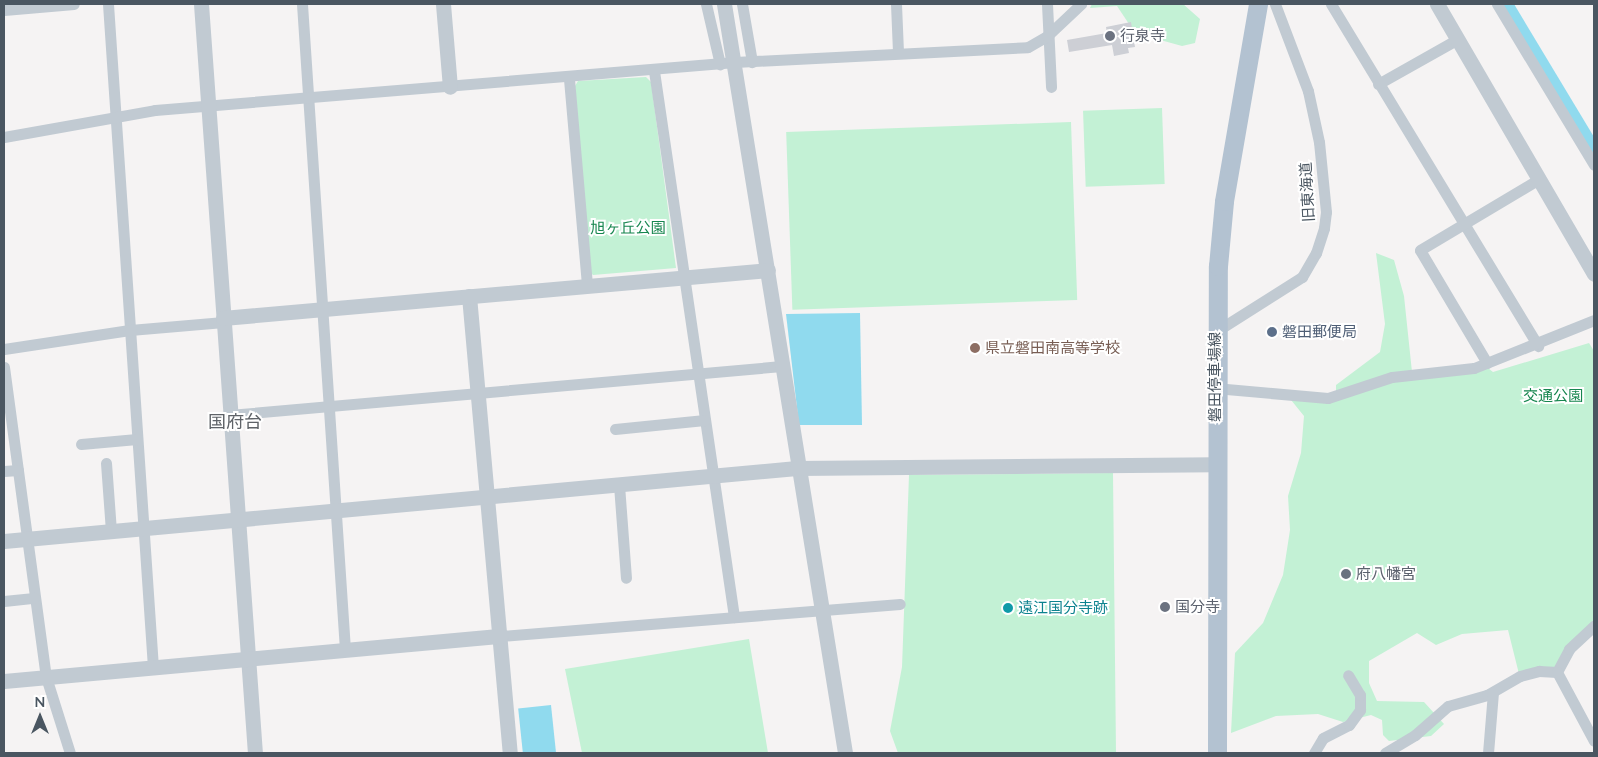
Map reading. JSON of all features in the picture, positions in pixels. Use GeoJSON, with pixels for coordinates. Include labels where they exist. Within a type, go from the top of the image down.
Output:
{"type":"FeatureCollection","features":[{"type":"Feature","properties":{"kind":"main road","name":"磐田停車場線"},"geometry":{"type":"LineString","coordinates":[[1217,753],[1215,332],[1224,201],[1258,4]]}},
{"type":"Feature","properties":{"kind":"street"},"geometry":{"type":"LineString","coordinates":[[4,10],[74,4]]}},
{"type":"Feature","properties":{"kind":"street"},"geometry":{"type":"LineString","coordinates":[[108,4],[154,667]]}},
{"type":"Feature","properties":{"kind":"street"},"geometry":{"type":"LineString","coordinates":[[200,4],[255,753]]}},
{"type":"Feature","properties":{"kind":"street"},"geometry":{"type":"LineString","coordinates":[[302,4],[345,650]]}},
{"type":"Feature","properties":{"kind":"street"},"geometry":{"type":"LineString","coordinates":[[443,4],[450,87]]}},
{"type":"Feature","properties":{"kind":"street"},"geometry":{"type":"LineString","coordinates":[[706,4],[728,63]]}},
{"type":"Feature","properties":{"kind":"street"},"geometry":{"type":"LineString","coordinates":[[724,4],[728,63],[768,270],[798,468],[845,753]]}},
{"type":"Feature","properties":{"kind":"street"},"geometry":{"type":"LineString","coordinates":[[742,4],[752,62]]}},
{"type":"Feature","properties":{"kind":"street"},"geometry":{"type":"LineString","coordinates":[[896,4],[898,52]]}},
{"type":"Feature","properties":{"kind":"street"},"geometry":{"type":"LineString","coordinates":[[1047,4],[1047,36],[1051,87]]}},
{"type":"Feature","properties":{"kind":"street"},"geometry":{"type":"LineString","coordinates":[[4,137],[115,116],[207,107],[569,79],[728,63],[898,52],[1028,47],[1047,36],[1081,4]]}},
{"type":"Feature","properties":{"kind":"street","name":"旧東海道"},"geometry":{"type":"LineString","coordinates":[[1215,332],[1302,277],[1316,253],[1324,228],[1326,212],[1318,142],[1308,91],[1275,4]]}},
{"type":"Feature","properties":{"kind":"street"},"geometry":{"type":"LineString","coordinates":[[1331,4],[1538,346]]}},
{"type":"Feature","properties":{"kind":"street"},"geometry":{"type":"LineString","coordinates":[[1437,4],[1594,274]]}},
{"type":"Feature","properties":{"kind":"street"},"geometry":{"type":"LineString","coordinates":[[1497,4],[1594,165]]}},
{"type":"Feature","properties":{"kind":"street"},"geometry":{"type":"LineString","coordinates":[[1378,84],[1458,39]]}},
{"type":"Feature","properties":{"kind":"street"},"geometry":{"type":"LineString","coordinates":[[654,71],[734,617]]}},
{"type":"Feature","properties":{"kind":"street"},"geometry":{"type":"LineString","coordinates":[[569,79],[587,286]]}},
{"type":"Feature","properties":{"kind":"street"},"geometry":{"type":"LineString","coordinates":[[1487,364],[1420,250],[1539,179]]}},
{"type":"Feature","properties":{"kind":"street"},"geometry":{"type":"LineString","coordinates":[[4,349],[130,330],[322,308],[768,270]]}},
{"type":"Feature","properties":{"kind":"street"},"geometry":{"type":"LineString","coordinates":[[470,296],[510,753],[503,753]]}},
{"type":"Feature","properties":{"kind":"street"},"geometry":{"type":"LineString","coordinates":[[1216,388],[1328,398],[1392,377],[1487,364],[1538,346],[1594,320]]}},
{"type":"Feature","properties":{"kind":"street"},"geometry":{"type":"LineString","coordinates":[[229,415],[782,366]]}},
{"type":"Feature","properties":{"kind":"street"},"geometry":{"type":"LineString","coordinates":[[4,367],[46,677],[70,753]]}},
{"type":"Feature","properties":{"kind":"street"},"geometry":{"type":"LineString","coordinates":[[614,429],[705,420]]}},
{"type":"Feature","properties":{"kind":"street"},"geometry":{"type":"LineString","coordinates":[[81,444],[137,439]]}},
{"type":"Feature","properties":{"kind":"street"},"geometry":{"type":"LineString","coordinates":[[106,462],[111,531]]}},
{"type":"Feature","properties":{"kind":"street"},"geometry":{"type":"LineString","coordinates":[[4,541],[798,468],[1215,464]]}},
{"type":"Feature","properties":{"kind":"street"},"geometry":{"type":"LineString","coordinates":[[4,471],[18,470]]}},
{"type":"Feature","properties":{"kind":"street"},"geometry":{"type":"LineString","coordinates":[[619,485],[626,578]]}},
{"type":"Feature","properties":{"kind":"street"},"geometry":{"type":"LineString","coordinates":[[4,601],[34,598]]}},
{"type":"Feature","properties":{"kind":"street"},"geometry":{"type":"LineString","coordinates":[[4,681],[501,636],[900,604]]}},
{"type":"Feature","properties":{"kind":"street"},"geometry":{"type":"LineString","coordinates":[[1557,672],[1569,649],[1594,626]]}},
{"type":"Feature","properties":{"kind":"street"},"geometry":{"type":"LineString","coordinates":[[1385,753],[1415,735],[1448,706],[1493,692],[1520,676],[1557,672]]}},
{"type":"Feature","properties":{"kind":"street"},"geometry":{"type":"LineString","coordinates":[[1557,672],[1594,741]]}},
{"type":"Feature","properties":{"kind":"street"},"geometry":{"type":"LineString","coordinates":[[1314,753],[1323,738],[1350,725],[1360,710],[1360,694],[1348,675]]}},
{"type":"Feature","properties":{"kind":"street"},"geometry":{"type":"LineString","coordinates":[[1488,753],[1493,692]]}},
{"type":"Feature","properties":{"kind":"green space"},"geometry":{"type":"Polygon","coordinates":[[[1092,4],[1183,4],[1200,19],[1195,43],[1182,46],[1135,33],[1117,6],[1090,8],[1092,4]]]}},
{"type":"Feature","properties":{"kind":"green space","name":"旭ヶ丘公園"},"geometry":{"type":"Polygon","coordinates":[[[646,77],[651,82],[676,268],[593,275],[590,272],[575,86],[578,81],[646,77]]]}},
{"type":"Feature","properties":{"kind":"green space"},"geometry":{"type":"Polygon","coordinates":[[[1162,108],[1165,184],[1086,187],[1083,111],[1162,108]]]}},
{"type":"Feature","properties":{"kind":"green space"},"geometry":{"type":"Polygon","coordinates":[[[1071,122],[1077,300],[792,310],[786,132],[1071,122]]]}},
{"type":"Feature","properties":{"kind":"green space","name":"交通公園"},"geometry":{"type":"Polygon","coordinates":[[[1376,253],[1394,260],[1404,296],[1412,372],[1484,365],[1493,372],[1589,343],[1594,351],[1594,622],[1557,672],[1539,671],[1521,682],[1508,630],[1462,634],[1436,645],[1417,633],[1369,661],[1369,683],[1377,701],[1424,702],[1444,724],[1431,736],[1389,741],[1383,735],[1382,720],[1371,715],[1343,722],[1318,714],[1276,716],[1231,733],[1235,653],[1263,623],[1283,575],[1290,530],[1288,496],[1301,453],[1304,416],[1287,395],[1336,394],[1336,385],[1380,352],[1385,324],[1376,253]]]}},
{"type":"Feature","properties":{"kind":"green space"},"geometry":{"type":"Polygon","coordinates":[[[1113,473],[1116,753],[898,753],[890,731],[902,667],[909,475],[1113,473]]]}},
{"type":"Feature","properties":{"kind":"green space"},"geometry":{"type":"Polygon","coordinates":[[[749,639],[768,753],[582,753],[565,669],[749,639]]]}},
{"type":"Feature","properties":{"kind":"water"},"geometry":{"type":"Polygon","coordinates":[[[1500,4],[1514,4],[1594,137],[1594,162],[1500,4]]]}},
{"type":"Feature","properties":{"kind":"water"},"geometry":{"type":"Polygon","coordinates":[[[860,313],[862,425],[799,425],[786,314],[860,313]]]}},
{"type":"Feature","properties":{"kind":"water"},"geometry":{"type":"Polygon","coordinates":[[[551,705],[556,753],[523,753],[518,708],[551,705]]]}},
{"type":"Feature","properties":{"kind":"building","name":"行泉寺"},"geometry":{"type":"Polygon","coordinates":[[[1131,22],[1135,47],[1128,48],[1129,53],[1114,56],[1112,45],[1069,52],[1067,40],[1107,33],[1106,27],[1131,22]]]}},
{"type":"Feature","properties":{"kind":"place","name":"行泉寺"},"geometry":{"type":"Point","coordinates":[1110,36]}},
{"type":"Feature","properties":{"kind":"place","name":"磐田郵便局"},"geometry":{"type":"Point","coordinates":[1272,332]}},
{"type":"Feature","properties":{"kind":"place","name":"県立磐田南高等学校"},"geometry":{"type":"Point","coordinates":[975,348]}},
{"type":"Feature","properties":{"kind":"place","name":"府八幡宮"},"geometry":{"type":"Point","coordinates":[1346,574]}},
{"type":"Feature","properties":{"kind":"place","name":"国分寺"},"geometry":{"type":"Point","coordinates":[1165,607]}},
{"type":"Feature","properties":{"kind":"place","name":"遠江国分寺跡"},"geometry":{"type":"Point","coordinates":[1008,608]}},
{"type":"Feature","properties":{"kind":"district","name":"国府台"},"geometry":{"type":"Point","coordinates":[235,421]}}]}
